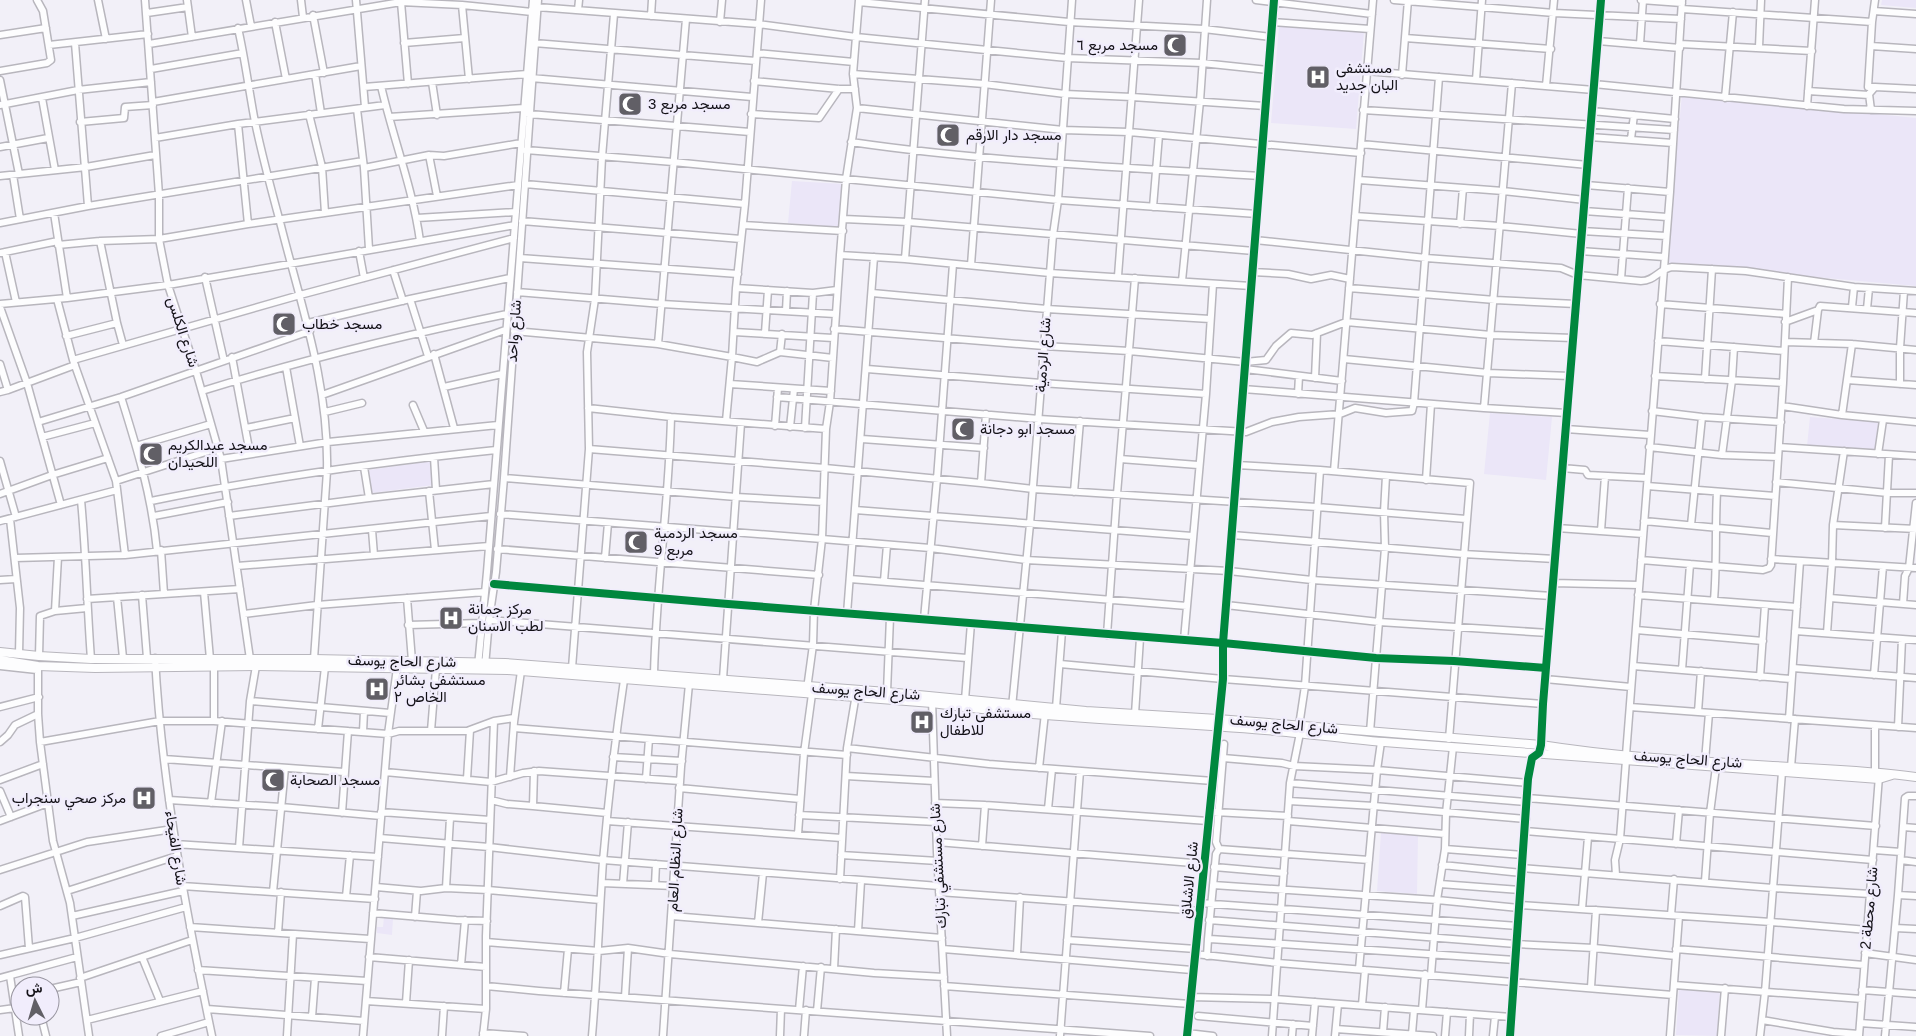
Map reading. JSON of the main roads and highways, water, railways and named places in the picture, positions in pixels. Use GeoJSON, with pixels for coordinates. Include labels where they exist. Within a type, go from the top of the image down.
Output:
{"type":"FeatureCollection","features":[{"type":"Feature","properties":{"kind":"main road","name":"شارع الحاج يوسف"},"geometry":{"type":"LineString","coordinates":[[0,652],[91,659],[123,658],[256,666],[436,669],[481,666],[624,680],[856,693],[1012,708],[1056,708],[1135,714],[1217,723]]}},
{"type":"Feature","properties":{"kind":"main road","name":"شارع الحاج يوسف"},"geometry":{"type":"LineString","coordinates":[[212,663],[250,659],[314,659],[572,668],[723,679],[809,691]]}},
{"type":"Feature","properties":{"kind":"main road","name":"شارع الحاج يوسف"},"geometry":{"type":"LineString","coordinates":[[0,660],[38,668],[95,668],[153,661]]}},
{"type":"Feature","properties":{"kind":"main road","name":"شارع الحاج يوسف"},"geometry":{"type":"LineString","coordinates":[[856,693],[886,692],[932,700],[965,700],[1045,714],[1370,732],[1626,757],[1716,768],[1782,772],[1878,774]]}},
{"type":"Feature","properties":{"kind":"main road","name":"شارع الحاج يوسف"},"geometry":{"type":"LineString","coordinates":[[1300,729],[1381,742],[1454,748],[1540,749]]}},
{"type":"Feature","properties":{"kind":"main road","name":"شارع الحاج يوسف"},"geometry":{"type":"LineString","coordinates":[[1626,757],[1878,774]]}},
{"type":"Feature","properties":{"kind":"main road"},"geometry":{"type":"LineString","coordinates":[[1878,774],[1916,777]]}},
{"type":"Feature","properties":{"kind":"place","name":"مسجد مربع ٦"},"geometry":{"type":"Point","coordinates":[1175,45]}},
{"type":"Feature","properties":{"kind":"place","name":"مستشفى البان جديد"},"geometry":{"type":"Point","coordinates":[1318,77]}},
{"type":"Feature","properties":{"kind":"place","name":"مسجد مربع 3"},"geometry":{"type":"Point","coordinates":[630,104]}},
{"type":"Feature","properties":{"kind":"place","name":"مسجد دار الارقم"},"geometry":{"type":"Point","coordinates":[948,135]}},
{"type":"Feature","properties":{"kind":"place","name":"مسجد خطاب"},"geometry":{"type":"Point","coordinates":[284,324]}},
{"type":"Feature","properties":{"kind":"place","name":"مسجد ابو دجانة"},"geometry":{"type":"Point","coordinates":[963,429]}},
{"type":"Feature","properties":{"kind":"place","name":"مسجد عبدالكريم اللحيدان"},"geometry":{"type":"Point","coordinates":[151,454]}},
{"type":"Feature","properties":{"kind":"place","name":"مسجد الردمية مربع 9"},"geometry":{"type":"Point","coordinates":[636,542]}},
{"type":"Feature","properties":{"kind":"place","name":"مركز جمانة لطب الاسنان"},"geometry":{"type":"Point","coordinates":[451,618]}},
{"type":"Feature","properties":{"kind":"place","name":"مستشفى بشائر الخاص ٢"},"geometry":{"type":"Point","coordinates":[377,689]}},
{"type":"Feature","properties":{"kind":"place","name":"مستشفى تبارك للاطفال"},"geometry":{"type":"Point","coordinates":[922,722]}},
{"type":"Feature","properties":{"kind":"place","name":"مسجد الصحابة"},"geometry":{"type":"Point","coordinates":[273,780]}},
{"type":"Feature","properties":{"kind":"place","name":"مركز صحي سنجراب"},"geometry":{"type":"Point","coordinates":[144,798]}}]}
